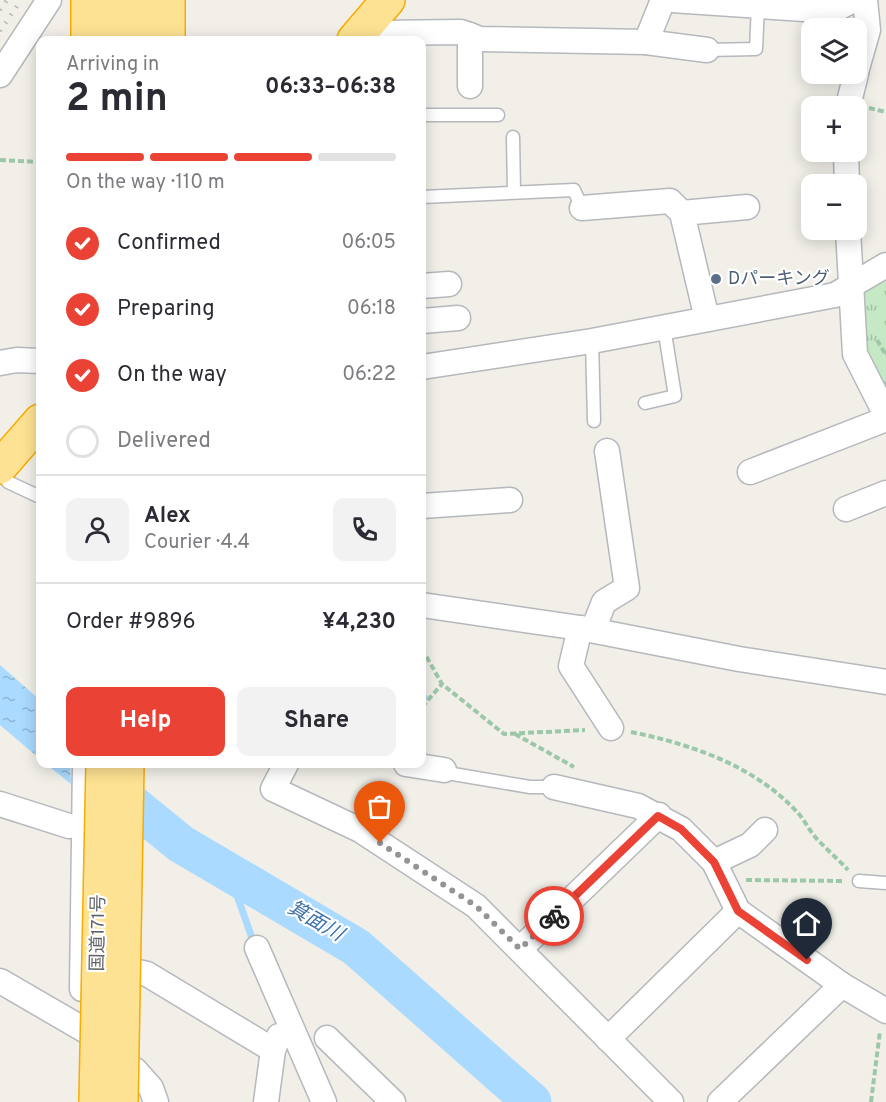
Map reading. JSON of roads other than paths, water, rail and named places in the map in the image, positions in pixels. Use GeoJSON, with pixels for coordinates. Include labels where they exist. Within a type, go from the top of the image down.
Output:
{"type":"FeatureCollection","features":[{"type":"Feature","properties":{"kind":"highway"},"geometry":{"type":"LineString","coordinates":[[88,0],[88,36]]}},
{"type":"Feature","properties":{"kind":"highway"},"geometry":{"type":"LineString","coordinates":[[116,0],[116,36]]}},
{"type":"Feature","properties":{"kind":"highway"},"geometry":{"type":"LineString","coordinates":[[140,0],[140,36]]}},
{"type":"Feature","properties":{"kind":"highway"},"geometry":{"type":"LineString","coordinates":[[168,0],[168,36]]}},
{"type":"Feature","properties":{"kind":"highway"},"geometry":{"type":"LineString","coordinates":[[4,475],[36,435]]}},
{"type":"Feature","properties":{"kind":"highway","name":"国道171号"},"geometry":{"type":"LineString","coordinates":[[96,1102],[103,768]]}},
{"type":"Feature","properties":{"kind":"highway","name":"国道171号"},"geometry":{"type":"LineString","coordinates":[[121,1102],[127,768]]}},
{"type":"Feature","properties":{"kind":"street"},"geometry":{"type":"LineString","coordinates":[[0,75],[49,0]]}},
{"type":"Feature","properties":{"kind":"street"},"geometry":{"type":"LineString","coordinates":[[646,42],[663,0]]}},
{"type":"Feature","properties":{"kind":"street"},"geometry":{"type":"LineString","coordinates":[[672,0],[772,4],[833,11],[854,0]]}},
{"type":"Feature","properties":{"kind":"street"},"geometry":{"type":"LineString","coordinates":[[866,0],[867,18]]}},
{"type":"Feature","properties":{"kind":"street"},"geometry":{"type":"LineString","coordinates":[[374,28],[462,32],[480,39],[646,42],[707,50]]}},
{"type":"Feature","properties":{"kind":"street"},"geometry":{"type":"LineString","coordinates":[[470,35],[470,86]]}},
{"type":"Feature","properties":{"kind":"street"},"geometry":{"type":"LineString","coordinates":[[582,208],[670,201],[682,213],[707,319]]}},
{"type":"Feature","properties":{"kind":"street"},"geometry":{"type":"LineString","coordinates":[[682,213],[747,206]]}},
{"type":"Feature","properties":{"kind":"street"},"geometry":{"type":"LineString","coordinates":[[750,472],[886,417],[855,354],[848,240]]}},
{"type":"Feature","properties":{"kind":"street"},"geometry":{"type":"LineString","coordinates":[[426,366],[592,341],[835,295],[886,265]]}},
{"type":"Feature","properties":{"kind":"street"},"geometry":{"type":"LineString","coordinates":[[426,286],[449,284]]}},
{"type":"Feature","properties":{"kind":"street"},"geometry":{"type":"LineString","coordinates":[[426,321],[458,318]]}},
{"type":"Feature","properties":{"kind":"street"},"geometry":{"type":"LineString","coordinates":[[0,363],[17,360],[36,361]]}},
{"type":"Feature","properties":{"kind":"street"},"geometry":{"type":"LineString","coordinates":[[607,451],[627,588],[604,602],[587,629],[571,666],[610,728]]}},
{"type":"Feature","properties":{"kind":"street"},"geometry":{"type":"LineString","coordinates":[[846,509],[886,493]]}},
{"type":"Feature","properties":{"kind":"street"},"geometry":{"type":"LineString","coordinates":[[426,506],[510,500]]}},
{"type":"Feature","properties":{"kind":"street"},"geometry":{"type":"LineString","coordinates":[[426,606],[587,629],[739,659],[886,682]]}},
{"type":"Feature","properties":{"kind":"street"},"geometry":{"type":"LineString","coordinates":[[426,767],[444,770]]}},
{"type":"Feature","properties":{"kind":"street"},"geometry":{"type":"LineString","coordinates":[[81,1102],[85,768]]}},
{"type":"Feature","properties":{"kind":"street"},"geometry":{"type":"LineString","coordinates":[[134,1102],[141,768]]}},
{"type":"Feature","properties":{"kind":"street"},"geometry":{"type":"LineString","coordinates":[[284,768],[273,789],[360,830],[476,906],[671,1102]]}},
{"type":"Feature","properties":{"kind":"street"},"geometry":{"type":"LineString","coordinates":[[554,787],[605,796],[638,806],[681,829],[719,871],[738,911],[842,985],[885,1011]]}},
{"type":"Feature","properties":{"kind":"street"},"geometry":{"type":"LineString","coordinates":[[0,804],[69,826]]}},
{"type":"Feature","properties":{"kind":"street"},"geometry":{"type":"LineString","coordinates":[[520,949],[658,816]]}},
{"type":"Feature","properties":{"kind":"street"},"geometry":{"type":"LineString","coordinates":[[719,871],[765,830]]}},
{"type":"Feature","properties":{"kind":"street"},"geometry":{"type":"LineString","coordinates":[[608,1039],[738,911]]}},
{"type":"Feature","properties":{"kind":"street"},"geometry":{"type":"LineString","coordinates":[[257,948],[324,1102]]}},
{"type":"Feature","properties":{"kind":"street"},"geometry":{"type":"LineString","coordinates":[[138,972],[147,974],[273,1050]]}},
{"type":"Feature","properties":{"kind":"street"},"geometry":{"type":"LineString","coordinates":[[0,981],[82,1026],[135,1065],[151,1088],[156,1102]]}},
{"type":"Feature","properties":{"kind":"street"},"geometry":{"type":"LineString","coordinates":[[720,1102],[842,985]]}},
{"type":"Feature","properties":{"kind":"street"},"geometry":{"type":"LineString","coordinates":[[266,1102],[273,1050],[288,1017]]}},
{"type":"Feature","properties":{"kind":"street"},"geometry":{"type":"LineString","coordinates":[[327,1038],[393,1102]]}},
{"type":"Feature","properties":{"kind":"lane"},"geometry":{"type":"LineString","coordinates":[[707,50],[756,49],[772,4]]}},
{"type":"Feature","properties":{"kind":"lane"},"geometry":{"type":"LineString","coordinates":[[426,115],[498,115]]}},
{"type":"Feature","properties":{"kind":"lane"},"geometry":{"type":"LineString","coordinates":[[513,137],[514,192]]}},
{"type":"Feature","properties":{"kind":"lane"},"geometry":{"type":"LineString","coordinates":[[426,197],[574,190],[582,208]]}},
{"type":"Feature","properties":{"kind":"lane"},"geometry":{"type":"LineString","coordinates":[[645,403],[675,396],[664,327]]}},
{"type":"Feature","properties":{"kind":"lane"},"geometry":{"type":"LineString","coordinates":[[592,341],[594,421]]}},
{"type":"Feature","properties":{"kind":"lane"},"geometry":{"type":"LineString","coordinates":[[4,475],[36,494]]}},
{"type":"Feature","properties":{"kind":"lane"},"geometry":{"type":"LineString","coordinates":[[444,770],[453,774],[530,787],[554,787]]}},
{"type":"Feature","properties":{"kind":"lane"},"geometry":{"type":"LineString","coordinates":[[860,881],[886,883]]}},
{"type":"Feature","properties":{"kind":"water"},"geometry":{"type":"Polygon","coordinates":[[[0,665],[36,696],[36,756],[0,725],[0,665]]]}},
{"type":"Feature","properties":{"kind":"water"},"geometry":{"type":"Polygon","coordinates":[[[51,768],[70,768],[71,784],[51,768]]]}},
{"type":"Feature","properties":{"kind":"waterway","name":"箕面川"},"geometry":{"type":"LineString","coordinates":[[101,779],[181,844],[356,947],[532,1102]]}},
{"type":"Feature","properties":{"kind":"waterway"},"geometry":{"type":"LineString","coordinates":[[228,870],[252,938]]}},
{"type":"Feature","properties":{"kind":"railway"},"geometry":{"type":"LineString","coordinates":[[0,10],[7,0]]}},
{"type":"Feature","properties":{"kind":"railway"},"geometry":{"type":"LineString","coordinates":[[0,31],[21,0]]}},
{"type":"Feature","properties":{"kind":"place","name":"Dパーキング"},"geometry":{"type":"Point","coordinates":[716,279]}}]}
